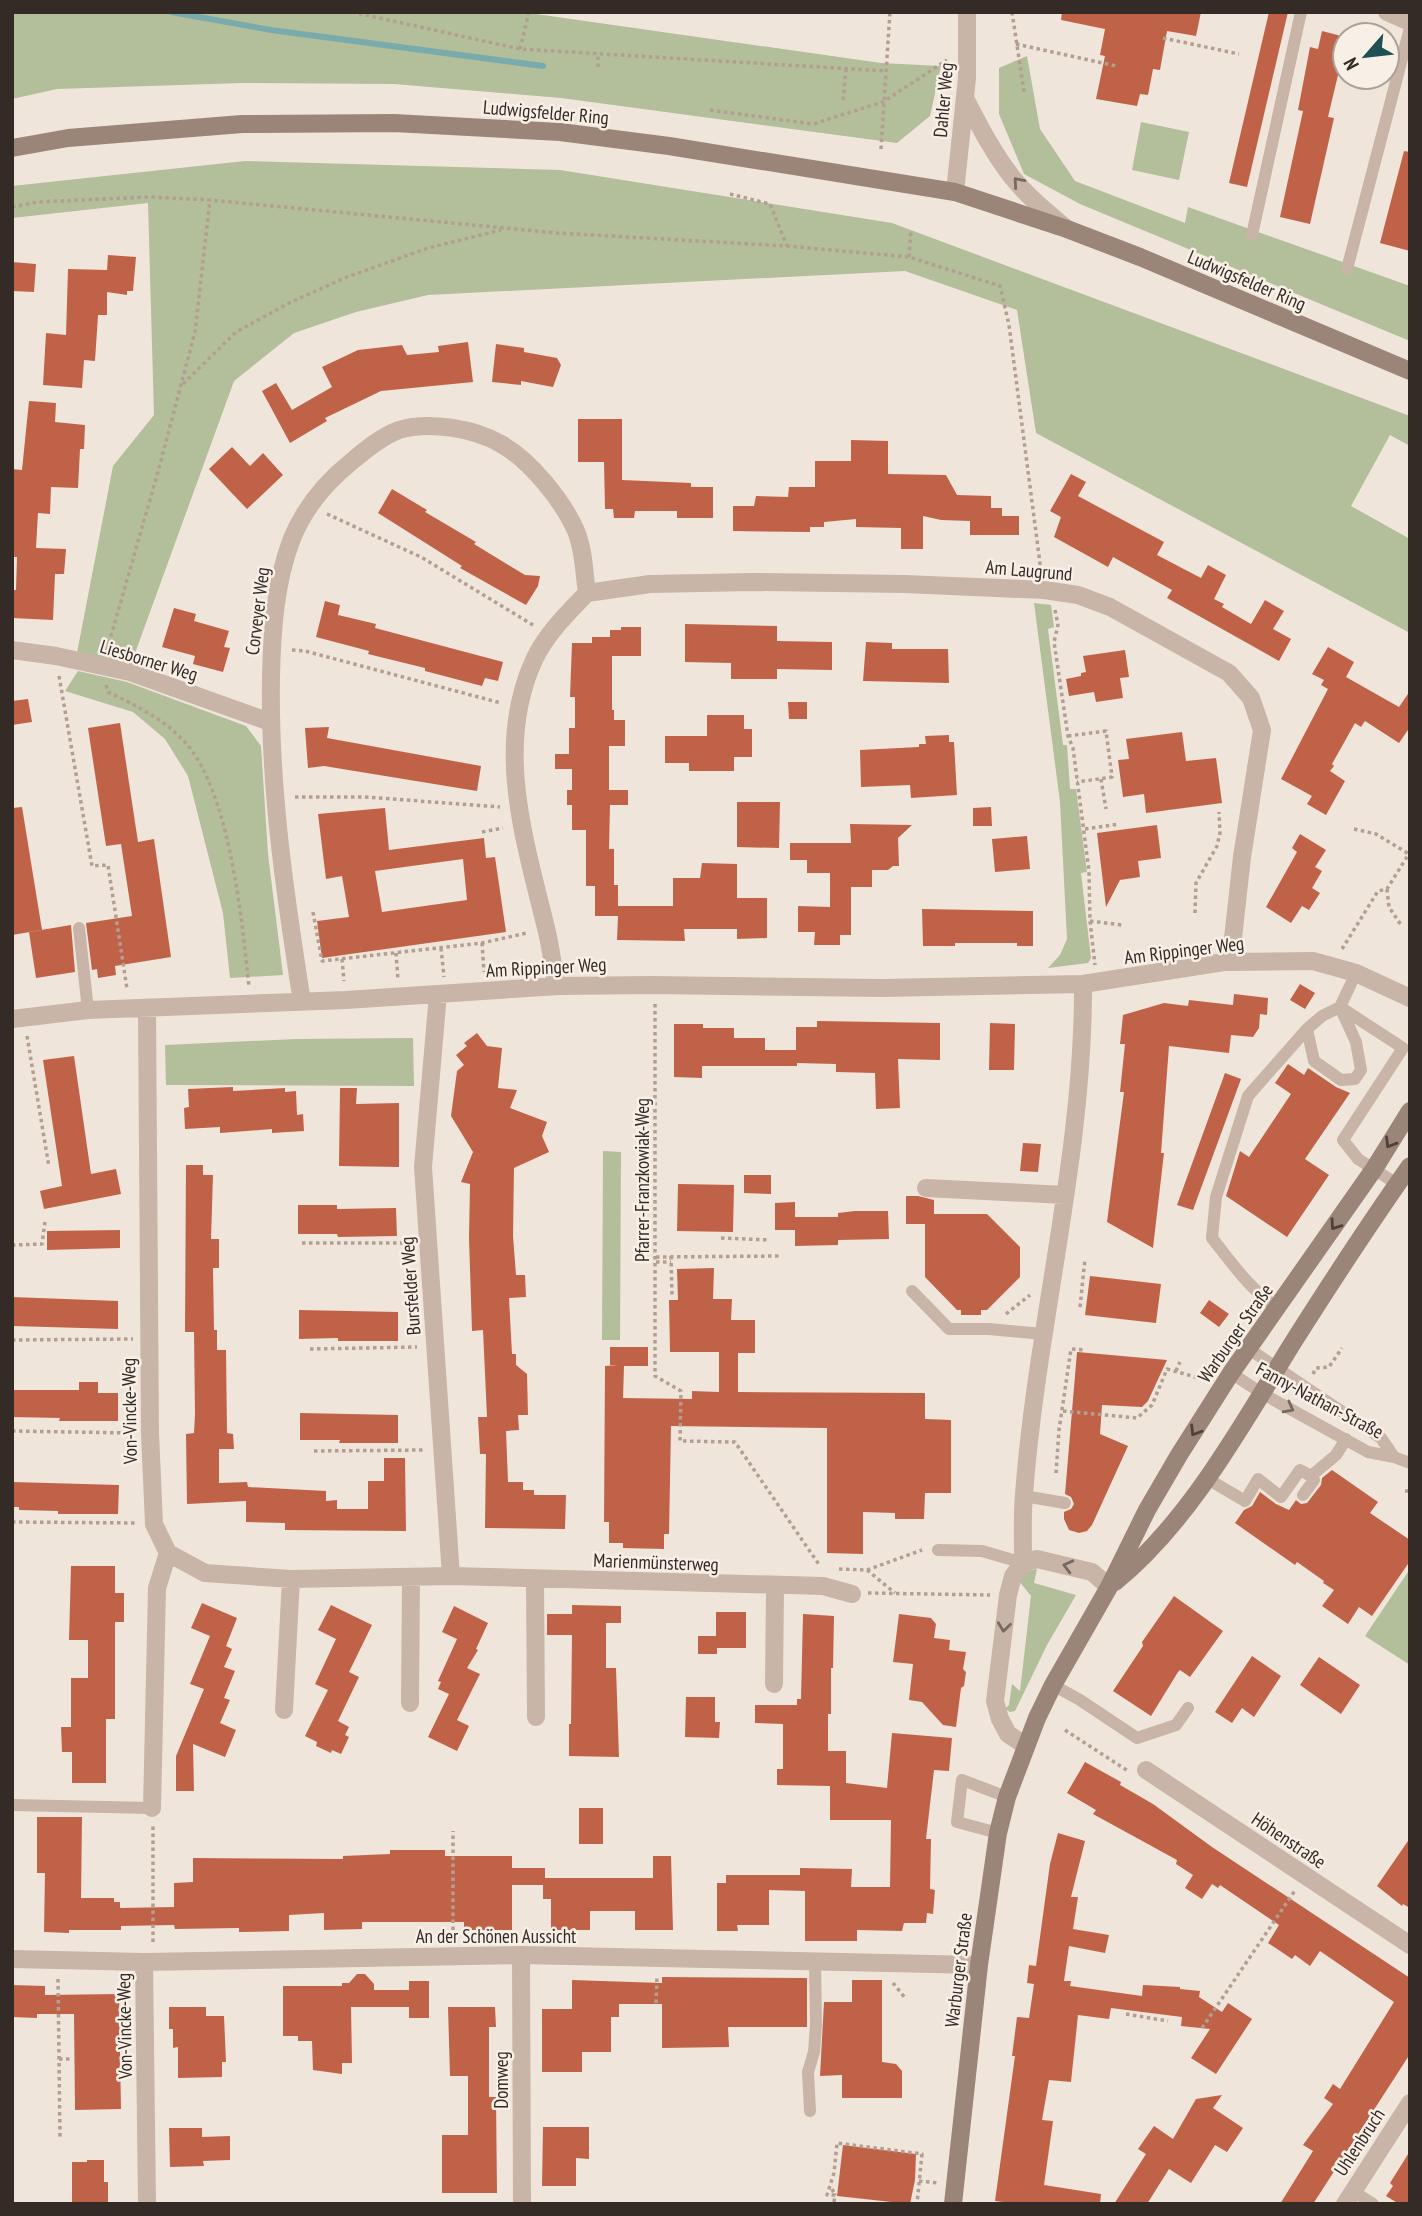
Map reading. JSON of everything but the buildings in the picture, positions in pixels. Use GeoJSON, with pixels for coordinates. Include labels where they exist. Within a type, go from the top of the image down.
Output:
{"type":"FeatureCollection","features":[{"type":"Feature","properties":{"kind":"main road","name":"Ludwigsfelder Ring"},"geometry":{"type":"LineString","coordinates":[[12,148],[68,138],[242,124],[394,123],[560,132],[669,146],[955,192],[1067,229],[1140,257],[1410,371]]}},
{"type":"Feature","properties":{"kind":"main road","name":"Warburger Straße"},"geometry":{"type":"LineString","coordinates":[[953,2204],[979,1965],[998,1833],[1007,1797],[1026,1746],[1053,1685],[1109,1587],[1147,1510],[1231,1373],[1374,1169],[1410,1111]]}},
{"type":"Feature","properties":{"kind":"main road","name":"Warburger Straße"},"geometry":{"type":"LineString","coordinates":[[1109,1587],[1143,1560],[1187,1506],[1263,1394],[1410,1166]]}},
{"type":"Feature","properties":{"kind":"street","name":"Dahler Weg"},"geometry":{"type":"LineString","coordinates":[[955,192],[965,97],[967,12]]}},
{"type":"Feature","properties":{"kind":"street"},"geometry":{"type":"LineString","coordinates":[[1387,12],[1410,22]]}},
{"type":"Feature","properties":{"kind":"street","name":"Ludwigsfelder Ring"},"geometry":{"type":"LineString","coordinates":[[965,97],[979,127],[1013,178],[1067,229]]}},
{"type":"Feature","properties":{"kind":"street","name":"Corveyer Weg"},"geometry":{"type":"LineString","coordinates":[[302,1002],[288,913],[270,722],[272,648],[279,576],[292,539],[309,506],[335,475],[366,449],[398,431],[430,425],[466,431],[501,444],[548,486],[575,530],[582,548],[587,593]]}},
{"type":"Feature","properties":{"kind":"street","name":"Am Laugrund"},"geometry":{"type":"LineString","coordinates":[[587,593],[650,584],[753,582],[905,584],[1078,594],[1110,607],[1229,673],[1251,698],[1262,730],[1242,857],[1232,947],[1224,962]]}},
{"type":"Feature","properties":{"kind":"street"},"geometry":{"type":"LineString","coordinates":[[556,986],[547,930],[532,878],[519,808],[513,750],[519,706],[533,660],[548,634],[587,593]]}},
{"type":"Feature","properties":{"kind":"street","name":"Liesborner Weg"},"geometry":{"type":"LineString","coordinates":[[12,650],[56,656],[130,672],[270,722]]}},
{"type":"Feature","properties":{"kind":"street","name":"Am Rippinger Weg"},"geometry":{"type":"LineString","coordinates":[[18,1018],[88,1010],[252,1005],[556,986],[883,988],[1090,982],[1224,962],[1313,961],[1356,973],[1410,998]]}},
{"type":"Feature","properties":{"kind":"street"},"geometry":{"type":"LineString","coordinates":[[1023,1563],[1024,1496],[1035,1391],[1065,1195],[1090,982]]}},
{"type":"Feature","properties":{"kind":"street","name":"Bursfelder Weg"},"geometry":{"type":"LineString","coordinates":[[438,994],[423,1167],[451,1576]]}},
{"type":"Feature","properties":{"kind":"street","name":"Von-Vincke-Weg"},"geometry":{"type":"LineString","coordinates":[[139,1008],[153,1524],[168,1553]]}},
{"type":"Feature","properties":{"kind":"street"},"geometry":{"type":"LineString","coordinates":[[926,1188],[1065,1195]]}},
{"type":"Feature","properties":{"kind":"street"},"geometry":{"type":"LineString","coordinates":[[152,1808],[157,1588],[168,1553]]}},
{"type":"Feature","properties":{"kind":"street","name":"Marienmünsterweg"},"geometry":{"type":"LineString","coordinates":[[168,1553],[205,1573],[291,1579],[451,1576],[775,1586],[822,1577],[852,1594]]}},
{"type":"Feature","properties":{"kind":"street"},"geometry":{"type":"LineString","coordinates":[[1026,1746],[1008,1734],[995,1701],[1008,1595],[1013,1576],[1023,1563],[1037,1559],[1092,1572],[1109,1587]]}},
{"type":"Feature","properties":{"kind":"street"},"geometry":{"type":"LineString","coordinates":[[410,1703],[411,1577]]}},
{"type":"Feature","properties":{"kind":"street"},"geometry":{"type":"LineString","coordinates":[[284,1710],[291,1579]]}},
{"type":"Feature","properties":{"kind":"street"},"geometry":{"type":"LineString","coordinates":[[536,1579],[536,1717]]}},
{"type":"Feature","properties":{"kind":"street"},"geometry":{"type":"LineString","coordinates":[[775,1586],[775,1684]]}},
{"type":"Feature","properties":{"kind":"street","name":"Höhenstraße"},"geometry":{"type":"LineString","coordinates":[[1139,1772],[1410,1945]]}},
{"type":"Feature","properties":{"kind":"street","name":"An der Schönen Aussicht"},"geometry":{"type":"LineString","coordinates":[[12,1959],[144,1962],[521,1955],[979,1965]]}},
{"type":"Feature","properties":{"kind":"street","name":"Domweg"},"geometry":{"type":"LineString","coordinates":[[521,1955],[522,2204]]}},
{"type":"Feature","properties":{"kind":"street","name":"Von-Vincke-Weg"},"geometry":{"type":"LineString","coordinates":[[144,1962],[147,2204]]}},
{"type":"Feature","properties":{"kind":"street","name":"Uhlenbruch"},"geometry":{"type":"LineString","coordinates":[[1349,2197],[1410,2102]]}},
{"type":"Feature","properties":{"kind":"lane"},"geometry":{"type":"LineString","coordinates":[[1252,235],[1301,12]]}},
{"type":"Feature","properties":{"kind":"lane"},"geometry":{"type":"LineString","coordinates":[[1347,269],[1410,28]]}},
{"type":"Feature","properties":{"kind":"lane"},"geometry":{"type":"LineString","coordinates":[[79,928],[88,1010]]}},
{"type":"Feature","properties":{"kind":"lane"},"geometry":{"type":"LineString","coordinates":[[1278,1308],[1252,1287],[1212,1238],[1216,1197],[1248,1096],[1307,1029],[1322,1016],[1340,1007],[1356,973]]}},
{"type":"Feature","properties":{"kind":"lane"},"geometry":{"type":"LineString","coordinates":[[1307,1029],[1314,1060],[1341,1080],[1354,1079],[1361,1070],[1359,1055],[1340,1007]]}},
{"type":"Feature","properties":{"kind":"lane"},"geometry":{"type":"LineString","coordinates":[[1340,1007],[1403,1048],[1343,1140],[1358,1159],[1397,1184]]}},
{"type":"Feature","properties":{"kind":"lane"},"geometry":{"type":"LineString","coordinates":[[912,1291],[949,1329],[989,1329],[1043,1334]]}},
{"type":"Feature","properties":{"kind":"lane","name":"Fanny-Nathan-Straße"},"geometry":{"type":"LineString","coordinates":[[1248,1349],[1381,1438],[1394,1457]]}},
{"type":"Feature","properties":{"kind":"lane","name":"Fanny-Nathan-Straße"},"geometry":{"type":"LineString","coordinates":[[1231,1373],[1263,1394],[1368,1452],[1410,1463]]}},
{"type":"Feature","properties":{"kind":"lane"},"geometry":{"type":"LineString","coordinates":[[1311,1476],[1336,1455],[1346,1439]]}},
{"type":"Feature","properties":{"kind":"lane"},"geometry":{"type":"LineString","coordinates":[[1206,1478],[1245,1501],[1258,1479],[1281,1497],[1300,1470],[1314,1480],[1303,1495]]}},
{"type":"Feature","properties":{"kind":"lane"},"geometry":{"type":"LineString","coordinates":[[1024,1496],[1065,1503]]}},
{"type":"Feature","properties":{"kind":"lane"},"geometry":{"type":"LineString","coordinates":[[938,1550],[982,1551],[1023,1563]]}},
{"type":"Feature","properties":{"kind":"lane"},"geometry":{"type":"LineString","coordinates":[[1053,1685],[1137,1738],[1177,1725],[1188,1708]]}},
{"type":"Feature","properties":{"kind":"lane"},"geometry":{"type":"LineString","coordinates":[[998,1833],[957,1822],[962,1780],[1007,1797]]}},
{"type":"Feature","properties":{"kind":"lane"},"geometry":{"type":"LineString","coordinates":[[12,1805],[152,1808]]}},
{"type":"Feature","properties":{"kind":"lane"},"geometry":{"type":"LineString","coordinates":[[810,2111],[808,2072],[814,2052],[816,2025],[815,1961]]}},
{"type":"Feature","properties":{"kind":"lane"},"geometry":{"type":"LineString","coordinates":[[1349,2197],[1373,2204]]}},
{"type":"Feature","properties":{"kind":"path"},"geometry":{"type":"LineString","coordinates":[[352,12],[520,49],[886,71]]}},
{"type":"Feature","properties":{"kind":"path"},"geometry":{"type":"LineString","coordinates":[[520,49],[528,12]]}},
{"type":"Feature","properties":{"kind":"path"},"geometry":{"type":"LineString","coordinates":[[881,149],[890,12]]}},
{"type":"Feature","properties":{"kind":"path"},"geometry":{"type":"LineString","coordinates":[[1012,12],[1024,92]]}},
{"type":"Feature","properties":{"kind":"path"},"geometry":{"type":"LineString","coordinates":[[1163,38],[1239,54]]}},
{"type":"Feature","properties":{"kind":"path"},"geometry":{"type":"LineString","coordinates":[[1016,44],[1116,66]]}},
{"type":"Feature","properties":{"kind":"path"},"geometry":{"type":"LineString","coordinates":[[710,110],[813,124],[883,102],[968,46]]}},
{"type":"Feature","properties":{"kind":"path"},"geometry":{"type":"LineString","coordinates":[[598,53],[598,67]]}},
{"type":"Feature","properties":{"kind":"path"},"geometry":{"type":"LineString","coordinates":[[843,100],[846,69]]}},
{"type":"Feature","properties":{"kind":"path"},"geometry":{"type":"LineString","coordinates":[[730,194],[770,204],[787,246]]}},
{"type":"Feature","properties":{"kind":"path"},"geometry":{"type":"LineString","coordinates":[[12,207],[38,202],[149,197],[211,200],[557,233],[787,246],[909,257],[1000,286],[1009,325],[1044,590],[1055,605],[1058,625],[1054,642],[1085,829],[1089,871],[1090,982]]}},
{"type":"Feature","properties":{"kind":"path"},"geometry":{"type":"LineString","coordinates":[[211,200],[195,332],[103,665],[108,692],[148,711],[184,742],[204,772],[220,811],[241,912],[252,1005]]}},
{"type":"Feature","properties":{"kind":"path"},"geometry":{"type":"LineString","coordinates":[[181,386],[236,332],[291,302],[347,277],[428,248],[507,229]]}},
{"type":"Feature","properties":{"kind":"path"},"geometry":{"type":"LineString","coordinates":[[909,257],[911,230]]}},
{"type":"Feature","properties":{"kind":"path"},"geometry":{"type":"LineString","coordinates":[[309,506],[421,557],[548,634]]}},
{"type":"Feature","properties":{"kind":"path"},"geometry":{"type":"LineString","coordinates":[[272,648],[304,651],[519,706]]}},
{"type":"Feature","properties":{"kind":"path"},"geometry":{"type":"LineString","coordinates":[[56,656],[92,866],[108,864],[139,1008]]}},
{"type":"Feature","properties":{"kind":"path"},"geometry":{"type":"LineString","coordinates":[[1068,736],[1106,731],[1112,777],[1077,782]]}},
{"type":"Feature","properties":{"kind":"path"},"geometry":{"type":"LineString","coordinates":[[1101,779],[1106,809]]}},
{"type":"Feature","properties":{"kind":"path"},"geometry":{"type":"LineString","coordinates":[[275,797],[365,797],[519,808]]}},
{"type":"Feature","properties":{"kind":"path"},"geometry":{"type":"LineString","coordinates":[[1195,913],[1196,883],[1210,862],[1220,833],[1219,811]]}},
{"type":"Feature","properties":{"kind":"path"},"geometry":{"type":"LineString","coordinates":[[1085,829],[1119,824]]}},
{"type":"Feature","properties":{"kind":"path"},"geometry":{"type":"LineString","coordinates":[[1354,829],[1376,834],[1409,854],[1387,889],[1389,907],[1401,925]]}},
{"type":"Feature","properties":{"kind":"path"},"geometry":{"type":"LineString","coordinates":[[1341,951],[1378,891],[1387,889]]}},
{"type":"Feature","properties":{"kind":"path"},"geometry":{"type":"LineString","coordinates":[[313,912],[322,961],[482,943],[547,930]]}},
{"type":"Feature","properties":{"kind":"path"},"geometry":{"type":"LineString","coordinates":[[1090,920],[1122,925]]}},
{"type":"Feature","properties":{"kind":"path"},"geometry":{"type":"LineString","coordinates":[[482,943],[482,956]]}},
{"type":"Feature","properties":{"kind":"path"},"geometry":{"type":"LineString","coordinates":[[441,948],[442,961]]}},
{"type":"Feature","properties":{"kind":"path"},"geometry":{"type":"LineString","coordinates":[[396,953],[397,966]]}},
{"type":"Feature","properties":{"kind":"path"},"geometry":{"type":"LineString","coordinates":[[342,959],[344,982]]}},
{"type":"Feature","properties":{"kind":"path","name":"Pfarrer-Franzkowiak-Weg"},"geometry":{"type":"LineString","coordinates":[[651,985],[655,1000],[655,1376],[681,1391],[681,1441],[735,1442],[822,1577]]}},
{"type":"Feature","properties":{"kind":"path"},"geometry":{"type":"LineString","coordinates":[[18,1018],[49,1167]]}},
{"type":"Feature","properties":{"kind":"path"},"geometry":{"type":"LineString","coordinates":[[12,1245],[42,1244],[45,1222]]}},
{"type":"Feature","properties":{"kind":"path"},"geometry":{"type":"LineString","coordinates":[[721,1238],[770,1240]]}},
{"type":"Feature","properties":{"kind":"path"},"geometry":{"type":"LineString","coordinates":[[302,1243],[428,1243]]}},
{"type":"Feature","properties":{"kind":"path"},"geometry":{"type":"LineString","coordinates":[[656,1259],[780,1256]]}},
{"type":"Feature","properties":{"kind":"path"},"geometry":{"type":"LineString","coordinates":[[671,1259],[671,1296]]}},
{"type":"Feature","properties":{"kind":"path"},"geometry":{"type":"LineString","coordinates":[[1080,1307],[1085,1259]]}},
{"type":"Feature","properties":{"kind":"path"},"geometry":{"type":"LineString","coordinates":[[989,1329],[1053,1275]]}},
{"type":"Feature","properties":{"kind":"path"},"geometry":{"type":"LineString","coordinates":[[12,1339],[149,1339]]}},
{"type":"Feature","properties":{"kind":"path"},"geometry":{"type":"LineString","coordinates":[[310,1349],[435,1346]]}},
{"type":"Feature","properties":{"kind":"path"},"geometry":{"type":"LineString","coordinates":[[1317,1368],[1329,1367],[1342,1348]]}},
{"type":"Feature","properties":{"kind":"path"},"geometry":{"type":"LineString","coordinates":[[1056,1474],[1071,1349],[1086,1350]]}},
{"type":"Feature","properties":{"kind":"path"},"geometry":{"type":"LineString","coordinates":[[1176,1371],[1180,1362]]}},
{"type":"Feature","properties":{"kind":"path"},"geometry":{"type":"LineString","coordinates":[[1063,1411],[1137,1418],[1152,1405],[1167,1369],[1199,1378]]}},
{"type":"Feature","properties":{"kind":"path"},"geometry":{"type":"LineString","coordinates":[[12,1431],[150,1433]]}},
{"type":"Feature","properties":{"kind":"path"},"geometry":{"type":"LineString","coordinates":[[314,1451],[442,1450]]}},
{"type":"Feature","properties":{"kind":"path"},"geometry":{"type":"LineString","coordinates":[[12,1522],[153,1524]]}},
{"type":"Feature","properties":{"kind":"path"},"geometry":{"type":"LineString","coordinates":[[822,1577],[867,1570],[928,1548],[938,1550]]}},
{"type":"Feature","properties":{"kind":"path"},"geometry":{"type":"LineString","coordinates":[[867,1570],[896,1593]]}},
{"type":"Feature","properties":{"kind":"path"},"geometry":{"type":"LineString","coordinates":[[852,1594],[1008,1595]]}},
{"type":"Feature","properties":{"kind":"path"},"geometry":{"type":"LineString","coordinates":[[1065,1730],[1139,1772]]}},
{"type":"Feature","properties":{"kind":"path","name":"Von-Vincke-Weg"},"geometry":{"type":"LineString","coordinates":[[144,1962],[154,1939],[152,1808]]}},
{"type":"Feature","properties":{"kind":"path"},"geometry":{"type":"LineString","coordinates":[[453,1831],[453,1956]]}},
{"type":"Feature","properties":{"kind":"path"},"geometry":{"type":"LineString","coordinates":[[1202,2028],[1305,1876]]}},
{"type":"Feature","properties":{"kind":"path"},"geometry":{"type":"LineString","coordinates":[[656,2003],[657,1958]]}},
{"type":"Feature","properties":{"kind":"path"},"geometry":{"type":"LineString","coordinates":[[57,1960],[60,2137]]}},
{"type":"Feature","properties":{"kind":"path"},"geometry":{"type":"LineString","coordinates":[[886,1975],[906,1999]]}},
{"type":"Feature","properties":{"kind":"path"},"geometry":{"type":"LineString","coordinates":[[1126,2014],[1168,2021]]}},
{"type":"Feature","properties":{"kind":"path"},"geometry":{"type":"LineString","coordinates":[[59,2059],[70,2059]]}},
{"type":"Feature","properties":{"kind":"path"},"geometry":{"type":"LineString","coordinates":[[835,2195],[827,2194],[834,2173],[837,2143],[922,2154],[917,2204]]}},
{"type":"Feature","properties":{"kind":"path"},"geometry":{"type":"LineString","coordinates":[[832,2189],[834,2202]]}},
{"type":"Feature","properties":{"kind":"green space"},"geometry":{"type":"Polygon","coordinates":[[[12,12],[522,12],[881,63],[941,66],[930,116],[897,143],[561,98],[394,84],[242,83],[57,89],[12,99],[12,12]]]}},
{"type":"Feature","properties":{"kind":"green space"},"geometry":{"type":"Polygon","coordinates":[[[1027,56],[1040,129],[1075,181],[1185,223],[1188,207],[1410,286],[1410,341],[1080,204],[1024,174],[999,114],[999,68],[1027,56]]]}},
{"type":"Feature","properties":{"kind":"green space"},"geometry":{"type":"Polygon","coordinates":[[[1141,122],[1189,132],[1179,180],[1132,170],[1141,122]]]}},
{"type":"Feature","properties":{"kind":"green space"},"geometry":{"type":"Polygon","coordinates":[[[245,161],[560,170],[892,223],[1410,416],[1410,446],[1390,435],[1351,506],[1410,539],[1410,633],[1036,433],[1017,310],[905,271],[428,295],[356,312],[294,333],[234,381],[130,667],[76,658],[113,466],[154,415],[148,203],[12,218],[12,186],[245,161]]]}},
{"type":"Feature","properties":{"kind":"green space"},"geometry":{"type":"Polygon","coordinates":[[[1034,603],[1051,605],[1054,627],[1048,629],[1063,745],[1067,745],[1070,789],[1076,789],[1087,872],[1081,873],[1091,958],[1088,963],[1048,968],[1060,955],[1067,939],[1060,802],[1034,603]]]}},
{"type":"Feature","properties":{"kind":"green space"},"geometry":{"type":"Polygon","coordinates":[[[78,671],[127,682],[246,726],[261,746],[268,854],[283,975],[230,978],[223,913],[188,776],[165,739],[133,712],[65,691],[78,671]]]}},
{"type":"Feature","properties":{"kind":"green space"},"geometry":{"type":"Polygon","coordinates":[[[413,1038],[414,1086],[166,1085],[165,1045],[296,1039],[413,1038]]]}},
{"type":"Feature","properties":{"kind":"green space"},"geometry":{"type":"Polygon","coordinates":[[[603,1151],[621,1152],[620,1340],[602,1340],[603,1151]]]}},
{"type":"Feature","properties":{"kind":"green space"},"geometry":{"type":"Polygon","coordinates":[[[1037,1569],[1034,1583],[1076,1595],[1047,1645],[1015,1711],[1010,1712],[1005,1709],[1009,1705],[1012,1684],[1020,1691],[1031,1596],[1019,1581],[1027,1571],[1037,1569]]]}},
{"type":"Feature","properties":{"kind":"green space"},"geometry":{"type":"Polygon","coordinates":[[[1410,1569],[1410,1665],[1365,1636],[1410,1569]]]}},
{"type":"Feature","properties":{"kind":"waterway"},"geometry":{"type":"LineString","coordinates":[[171,12],[271,30],[543,66]]}}]}
